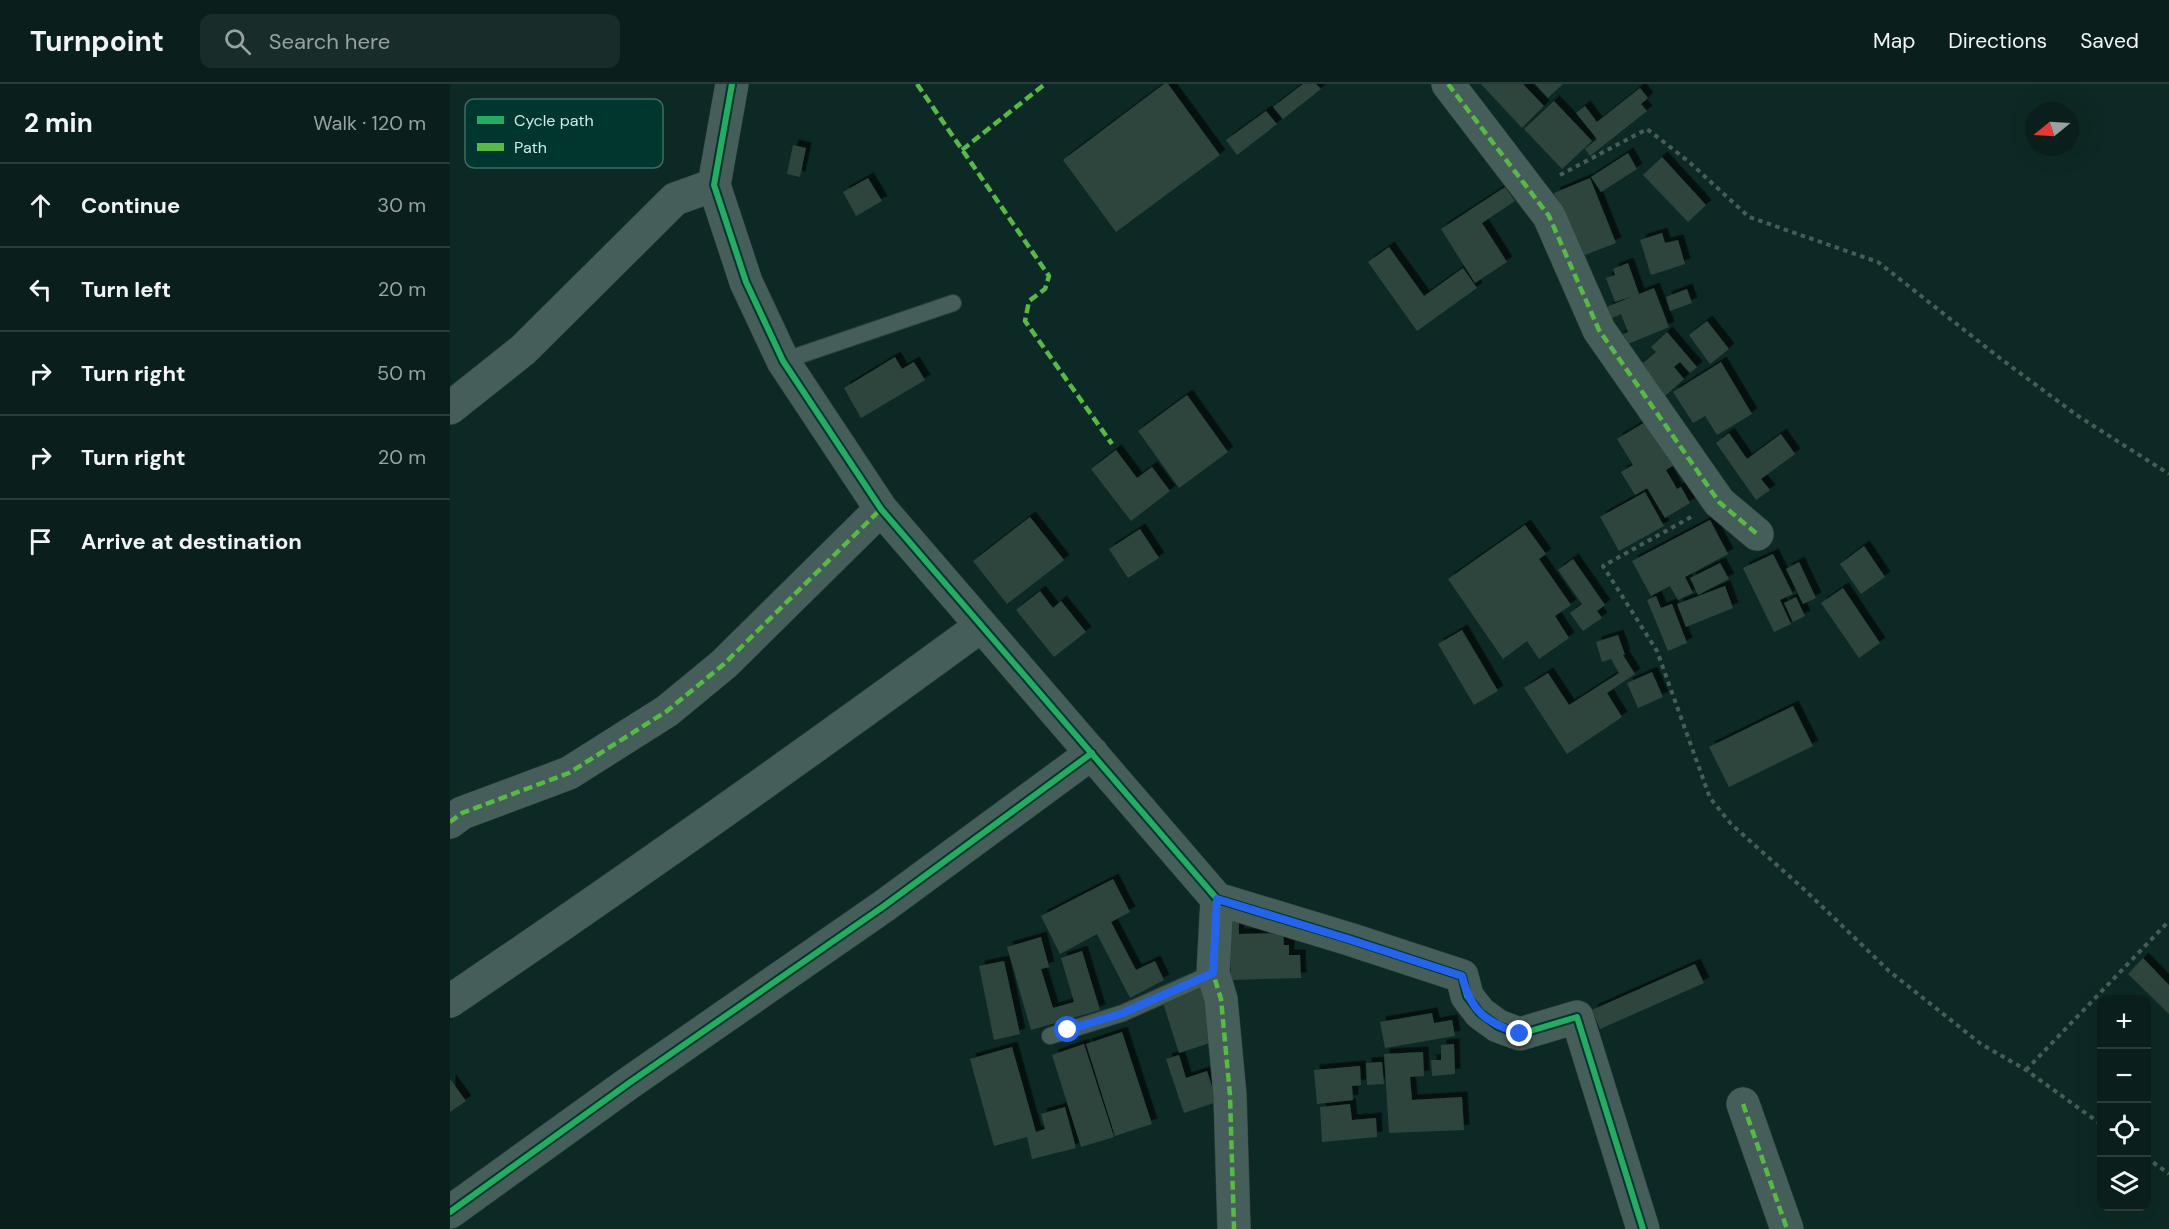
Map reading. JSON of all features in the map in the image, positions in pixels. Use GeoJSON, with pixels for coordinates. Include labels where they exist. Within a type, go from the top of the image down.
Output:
{"type":"FeatureCollection","features":[{"type":"Feature","properties":{"kind":"street"},"geometry":{"type":"LineString","coordinates":[[732,84],[714,185],[746,282],[783,361],[881,509],[1217,899],[1462,976],[1467,996],[1480,1013],[1498,1026],[1520,1034],[1577,1017],[1642,1229]]}},
{"type":"Feature","properties":{"kind":"street"},"geometry":{"type":"LineString","coordinates":[[1448,84],[1549,216],[1599,330],[1719,502],[1757,534]]}},
{"type":"Feature","properties":{"kind":"street"},"geometry":{"type":"LineString","coordinates":[[450,408],[522,350],[675,199],[714,185]]}},
{"type":"Feature","properties":{"kind":"street"},"geometry":{"type":"LineString","coordinates":[[450,822],[462,813],[568,773],[667,711],[724,664],[881,509]]}},
{"type":"Feature","properties":{"kind":"street"},"geometry":{"type":"LineString","coordinates":[[450,1001],[597,902],[806,754],[981,626]]}},
{"type":"Feature","properties":{"kind":"street"},"geometry":{"type":"LineString","coordinates":[[450,1212],[884,906],[1092,753]]}},
{"type":"Feature","properties":{"kind":"street"},"geometry":{"type":"LineString","coordinates":[[1217,899],[1213,973],[1221,999],[1230,1095],[1234,1229]]}},
{"type":"Feature","properties":{"kind":"street"},"geometry":{"type":"LineString","coordinates":[[1743,1104],[1787,1229]]}},
{"type":"Feature","properties":{"kind":"lane"},"geometry":{"type":"LineString","coordinates":[[783,361],[953,303]]}},
{"type":"Feature","properties":{"kind":"lane"},"geometry":{"type":"LineString","coordinates":[[1050,1036],[1123,1013],[1213,973]]}},
{"type":"Feature","properties":{"kind":"path"},"geometry":{"type":"LineString","coordinates":[[1530,190],[1647,129],[1688,161],[1749,217],[1878,262],[2001,359],[2078,416],[2169,474]]}},
{"type":"Feature","properties":{"kind":"path"},"geometry":{"type":"LineString","coordinates":[[1719,502],[1603,566],[1657,651],[1710,798],[1731,824],[1808,892],[1889,971],[1981,1044],[2026,1070],[2097,1121]]}},
{"type":"Feature","properties":{"kind":"path"},"geometry":{"type":"LineString","coordinates":[[2026,1070],[2169,921]]}},
{"type":"Feature","properties":{"kind":"path"},"geometry":{"type":"LineString","coordinates":[[2151,1161],[2169,1174]]}},
{"type":"Feature","properties":{"kind":"building"},"geometry":{"type":"Polygon","coordinates":[[[1164,84],[1168,84],[1220,155],[1116,232],[1063,160],[1164,84]]]}},
{"type":"Feature","properties":{"kind":"building"},"geometry":{"type":"Polygon","coordinates":[[[1303,84],[1316,84],[1321,89],[1283,119],[1273,107],[1303,84]]]}},
{"type":"Feature","properties":{"kind":"building"},"geometry":{"type":"Polygon","coordinates":[[[1481,84],[1523,84],[1544,106],[1522,128],[1481,84]]]}},
{"type":"Feature","properties":{"kind":"building"},"geometry":{"type":"Polygon","coordinates":[[[1535,84],[1563,84],[1548,98],[1535,84]]]}},
{"type":"Feature","properties":{"kind":"building"},"geometry":{"type":"Polygon","coordinates":[[[1640,88],[1648,98],[1641,104],[1647,111],[1590,156],[1585,149],[1597,139],[1576,113],[1585,106],[1597,122],[1640,88]]]}},
{"type":"Feature","properties":{"kind":"building"},"geometry":{"type":"Polygon","coordinates":[[[1554,101],[1592,141],[1562,169],[1524,129],[1554,101]]]}},
{"type":"Feature","properties":{"kind":"building"},"geometry":{"type":"Polygon","coordinates":[[[1266,111],[1277,124],[1237,155],[1226,140],[1266,111]]]}},
{"type":"Feature","properties":{"kind":"building"},"geometry":{"type":"Polygon","coordinates":[[[793,145],[806,148],[800,177],[787,174],[793,145]]]}},
{"type":"Feature","properties":{"kind":"building"},"geometry":{"type":"Polygon","coordinates":[[[1628,153],[1637,169],[1601,192],[1591,177],[1628,153]]]}},
{"type":"Feature","properties":{"kind":"building"},"geometry":{"type":"Polygon","coordinates":[[[1662,157],[1706,205],[1688,222],[1643,175],[1662,157]]]}},
{"type":"Feature","properties":{"kind":"building"},"geometry":{"type":"Polygon","coordinates":[[[868,178],[882,201],[856,216],[843,192],[868,178]]]}},
{"type":"Feature","properties":{"kind":"building"},"geometry":{"type":"Polygon","coordinates":[[[1590,178],[1616,243],[1580,257],[1554,193],[1590,178]]]}},
{"type":"Feature","properties":{"kind":"building"},"geometry":{"type":"Polygon","coordinates":[[[1505,187],[1515,201],[1482,223],[1507,262],[1475,283],[1441,229],[1505,187]]]}},
{"type":"Feature","properties":{"kind":"building"},"geometry":{"type":"Polygon","coordinates":[[[1662,233],[1665,243],[1678,240],[1685,264],[1651,275],[1640,240],[1662,233]]]}},
{"type":"Feature","properties":{"kind":"building"},"geometry":{"type":"Polygon","coordinates":[[[1389,247],[1424,296],[1463,268],[1477,288],[1417,331],[1368,262],[1389,247]]]}},
{"type":"Feature","properties":{"kind":"building"},"geometry":{"type":"Polygon","coordinates":[[[1628,263],[1639,294],[1654,288],[1669,327],[1623,346],[1619,336],[1628,332],[1621,314],[1612,318],[1607,307],[1633,296],[1615,302],[1606,278],[1615,275],[1613,269],[1628,263]]]}},
{"type":"Feature","properties":{"kind":"building"},"geometry":{"type":"Polygon","coordinates":[[[1687,289],[1692,303],[1670,311],[1666,297],[1687,289]]]}},
{"type":"Feature","properties":{"kind":"building"},"geometry":{"type":"Polygon","coordinates":[[[1707,321],[1729,349],[1710,364],[1689,335],[1707,321]]]}},
{"type":"Feature","properties":{"kind":"building"},"geometry":{"type":"Polygon","coordinates":[[[1667,332],[1697,367],[1690,373],[1680,362],[1674,367],[1684,379],[1664,397],[1638,367],[1656,352],[1651,347],[1667,332]]]}},
{"type":"Feature","properties":{"kind":"building"},"geometry":{"type":"Polygon","coordinates":[[[895,357],[902,369],[914,362],[925,380],[861,418],[844,388],[895,357]]]}},
{"type":"Feature","properties":{"kind":"building"},"geometry":{"type":"Polygon","coordinates":[[[1721,362],[1752,414],[1717,435],[1705,416],[1693,423],[1673,392],[1721,362]]]}},
{"type":"Feature","properties":{"kind":"building"},"geometry":{"type":"Polygon","coordinates":[[[1187,395],[1228,452],[1179,488],[1138,431],[1187,395]]]}},
{"type":"Feature","properties":{"kind":"building"},"geometry":{"type":"Polygon","coordinates":[[[1650,419],[1684,459],[1666,470],[1677,489],[1681,487],[1690,503],[1665,518],[1647,488],[1635,495],[1621,472],[1633,465],[1617,439],[1650,419]]]}},
{"type":"Feature","properties":{"kind":"building"},"geometry":{"type":"Polygon","coordinates":[[[1729,433],[1747,459],[1781,434],[1795,454],[1761,479],[1770,490],[1756,500],[1716,443],[1729,433]]]}},
{"type":"Feature","properties":{"kind":"building"},"geometry":{"type":"Polygon","coordinates":[[[1116,450],[1137,478],[1152,467],[1170,491],[1131,521],[1091,469],[1116,450]]]}},
{"type":"Feature","properties":{"kind":"building"},"geometry":{"type":"Polygon","coordinates":[[[1645,492],[1664,526],[1619,551],[1600,517],[1645,492]]]}},
{"type":"Feature","properties":{"kind":"building"},"geometry":{"type":"Polygon","coordinates":[[[1030,517],[1064,560],[1007,604],[973,561],[1030,517]]]}},
{"type":"Feature","properties":{"kind":"building"},"geometry":{"type":"Polygon","coordinates":[[[1710,520],[1728,554],[1685,577],[1693,593],[1678,600],[1670,586],[1651,596],[1632,561],[1710,520]]]}},
{"type":"Feature","properties":{"kind":"building"},"geometry":{"type":"Polygon","coordinates":[[[1525,525],[1546,554],[1539,559],[1571,605],[1555,616],[1569,638],[1539,659],[1527,641],[1503,659],[1448,579],[1525,525]]]}},
{"type":"Feature","properties":{"kind":"building"},"geometry":{"type":"Polygon","coordinates":[[[1140,529],[1159,558],[1128,578],[1109,549],[1140,529]]]}},
{"type":"Feature","properties":{"kind":"building"},"geometry":{"type":"Polygon","coordinates":[[[1864,546],[1885,577],[1861,594],[1840,564],[1864,546]]]}},
{"type":"Feature","properties":{"kind":"building"},"geometry":{"type":"Polygon","coordinates":[[[1773,554],[1793,594],[1780,600],[1791,624],[1774,632],[1743,568],[1773,554]]]}},
{"type":"Feature","properties":{"kind":"building"},"geometry":{"type":"Polygon","coordinates":[[[1573,559],[1605,605],[1597,611],[1602,618],[1583,631],[1570,613],[1582,604],[1558,570],[1573,559]]]}},
{"type":"Feature","properties":{"kind":"building"},"geometry":{"type":"Polygon","coordinates":[[[1799,562],[1816,598],[1803,604],[1786,569],[1799,562]]]}},
{"type":"Feature","properties":{"kind":"building"},"geometry":{"type":"Polygon","coordinates":[[[1720,563],[1729,579],[1698,595],[1690,578],[1720,563]]]}},
{"type":"Feature","properties":{"kind":"building"},"geometry":{"type":"Polygon","coordinates":[[[1725,586],[1733,608],[1686,627],[1677,604],[1725,586]]]}},
{"type":"Feature","properties":{"kind":"building"},"geometry":{"type":"Polygon","coordinates":[[[1843,588],[1880,643],[1859,658],[1821,603],[1843,588]]]}},
{"type":"Feature","properties":{"kind":"building"},"geometry":{"type":"Polygon","coordinates":[[[1040,591],[1053,608],[1061,601],[1086,632],[1054,657],[1016,610],[1040,591]]]}},
{"type":"Feature","properties":{"kind":"building"},"geometry":{"type":"Polygon","coordinates":[[[1656,596],[1661,608],[1672,604],[1687,643],[1668,651],[1647,600],[1656,596]]]}},
{"type":"Feature","properties":{"kind":"building"},"geometry":{"type":"Polygon","coordinates":[[[1796,597],[1805,616],[1793,622],[1784,603],[1796,597]]]}},
{"type":"Feature","properties":{"kind":"building"},"geometry":{"type":"Polygon","coordinates":[[[1462,630],[1498,691],[1474,705],[1438,644],[1462,630]]]}},
{"type":"Feature","properties":{"kind":"building"},"geometry":{"type":"Polygon","coordinates":[[[1618,635],[1625,655],[1623,655],[1635,674],[1607,693],[1622,717],[1567,754],[1524,688],[1548,673],[1569,705],[1619,673],[1611,659],[1602,662],[1596,642],[1618,635]]]}},
{"type":"Feature","properties":{"kind":"building"},"geometry":{"type":"Polygon","coordinates":[[[1652,672],[1663,697],[1638,708],[1627,683],[1652,672]]]}},
{"type":"Feature","properties":{"kind":"building"},"geometry":{"type":"Polygon","coordinates":[[[1793,706],[1813,746],[1729,787],[1709,747],[1793,706]]]}},
{"type":"Feature","properties":{"kind":"building"},"geometry":{"type":"Polygon","coordinates":[[[1113,879],[1130,912],[1111,922],[1136,970],[1155,961],[1164,980],[1130,998],[1097,934],[1060,954],[1041,916],[1113,879]]]}},
{"type":"Feature","properties":{"kind":"building"},"geometry":{"type":"Polygon","coordinates":[[[1229,920],[1239,920],[1239,934],[1283,933],[1284,945],[1289,945],[1289,955],[1300,955],[1301,978],[1231,980],[1229,920]]]}},
{"type":"Feature","properties":{"kind":"building"},"geometry":{"type":"Polygon","coordinates":[[[1041,937],[1049,967],[1041,969],[1053,1008],[1074,1002],[1061,958],[1082,951],[1100,1010],[1031,1030],[1007,947],[1041,937]]]}},
{"type":"Feature","properties":{"kind":"building"},"geometry":{"type":"Polygon","coordinates":[[[2143,958],[2169,985],[2169,1014],[2151,995],[2128,974],[2143,958]]]}},
{"type":"Feature","properties":{"kind":"building"},"geometry":{"type":"Polygon","coordinates":[[[1004,961],[1020,1034],[994,1040],[979,966],[1004,961]]]}},
{"type":"Feature","properties":{"kind":"building"},"geometry":{"type":"Polygon","coordinates":[[[1695,964],[1704,983],[1600,1029],[1592,1010],[1695,964]]]}},
{"type":"Feature","properties":{"kind":"building"},"geometry":{"type":"Polygon","coordinates":[[[1202,987],[1219,1040],[1179,1053],[1162,1000],[1202,987]]]}},
{"type":"Feature","properties":{"kind":"building"},"geometry":{"type":"Polygon","coordinates":[[[1432,1013],[1434,1023],[1452,1020],[1455,1036],[1385,1048],[1380,1022],[1432,1013]]]}},
{"type":"Feature","properties":{"kind":"building"},"geometry":{"type":"Polygon","coordinates":[[[1122,1032],[1152,1124],[1115,1136],[1086,1044],[1122,1032]]]}},
{"type":"Feature","properties":{"kind":"building"},"geometry":{"type":"Polygon","coordinates":[[[1084,1044],[1114,1137],[1081,1147],[1052,1055],[1084,1044]]]}},
{"type":"Feature","properties":{"kind":"building"},"geometry":{"type":"Polygon","coordinates":[[[1454,1044],[1455,1074],[1432,1076],[1431,1060],[1441,1060],[1441,1045],[1454,1044]]]}},
{"type":"Feature","properties":{"kind":"building"},"geometry":{"type":"Polygon","coordinates":[[[1012,1047],[1036,1132],[1045,1129],[1041,1114],[1065,1107],[1076,1148],[1032,1159],[1027,1137],[994,1146],[970,1059],[1012,1047]]]}},
{"type":"Feature","properties":{"kind":"building"},"geometry":{"type":"Polygon","coordinates":[[[1423,1052],[1424,1076],[1410,1077],[1412,1100],[1462,1097],[1464,1130],[1389,1133],[1384,1054],[1423,1052]]]}},
{"type":"Feature","properties":{"kind":"building"},"geometry":{"type":"Polygon","coordinates":[[[1179,1055],[1186,1078],[1207,1071],[1217,1102],[1184,1113],[1166,1059],[1179,1055]]]}},
{"type":"Feature","properties":{"kind":"building"},"geometry":{"type":"Polygon","coordinates":[[[1382,1062],[1384,1084],[1367,1085],[1366,1063],[1382,1062]]]}},
{"type":"Feature","properties":{"kind":"building"},"geometry":{"type":"Polygon","coordinates":[[[1360,1066],[1361,1085],[1352,1086],[1353,1100],[1317,1104],[1314,1070],[1360,1066]]]}},
{"type":"Feature","properties":{"kind":"building"},"geometry":{"type":"Polygon","coordinates":[[[450,1079],[466,1101],[450,1112],[450,1079]]]}},
{"type":"Feature","properties":{"kind":"building"},"geometry":{"type":"Polygon","coordinates":[[[1350,1104],[1352,1120],[1376,1118],[1377,1137],[1322,1142],[1320,1107],[1350,1104]]]}},
{"type":"Feature","properties":{"kind":"marked path"},"geometry":{"type":"LineString","coordinates":[[917,84],[1049,276],[1045,289],[1029,301],[1025,321],[1112,444]]}},
{"type":"Feature","properties":{"kind":"marked path"},"geometry":{"type":"LineString","coordinates":[[962,150],[1045,84]]}},
{"type":"Feature","properties":{"kind":"marked path"},"geometry":{"type":"LineString","coordinates":[[1448,84],[1549,216],[1599,330],[1719,502],[1757,534]]}},
{"type":"Feature","properties":{"kind":"marked path"},"geometry":{"type":"LineString","coordinates":[[450,822],[462,813],[569,773],[667,711],[724,664],[881,509]]}},
{"type":"Feature","properties":{"kind":"marked path"},"geometry":{"type":"LineString","coordinates":[[1217,899],[1213,973],[1221,999],[1230,1095],[1234,1229]]}},
{"type":"Feature","properties":{"kind":"marked path"},"geometry":{"type":"LineString","coordinates":[[1743,1104],[1787,1229]]}},
{"type":"Feature","properties":{"kind":"cycle path"},"geometry":{"type":"LineString","coordinates":[[732,84],[714,185],[746,282],[783,361],[881,509],[1217,899],[1462,976],[1467,996],[1480,1013],[1498,1026],[1520,1034],[1577,1017],[1643,1229]]}},
{"type":"Feature","properties":{"kind":"cycle path"},"geometry":{"type":"LineString","coordinates":[[450,1212],[629,1083],[884,906],[1092,753]]}},
{"type":"Feature","properties":{"kind":"route"},"geometry":{"type":"LineString","coordinates":[[1068,1030],[1123,1013],[1213,973],[1217,899],[1462,976],[1467,996],[1480,1013],[1498,1026],[1520,1034]]}}]}
